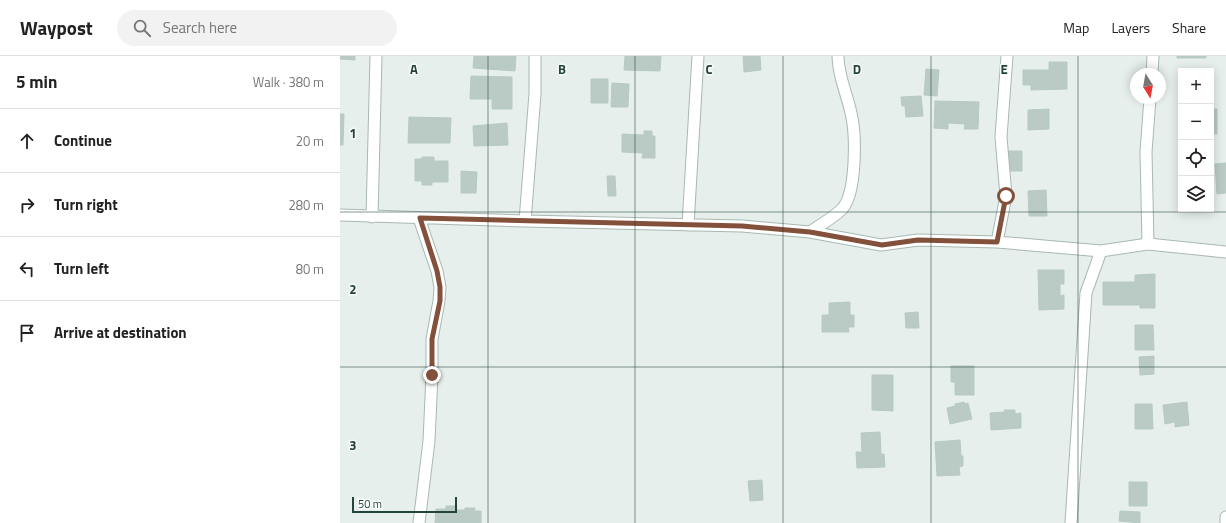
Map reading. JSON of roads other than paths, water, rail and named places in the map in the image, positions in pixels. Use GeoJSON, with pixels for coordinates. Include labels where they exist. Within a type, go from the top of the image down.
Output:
{"type":"FeatureCollection","features":[{"type":"Feature","properties":{"kind":"street"},"geometry":{"type":"LineString","coordinates":[[372,217],[376,56]]}},
{"type":"Feature","properties":{"kind":"street"},"geometry":{"type":"LineString","coordinates":[[525,221],[535,94],[535,56]]}},
{"type":"Feature","properties":{"kind":"street"},"geometry":{"type":"LineString","coordinates":[[688,225],[698,56]]}},
{"type":"Feature","properties":{"kind":"street"},"geometry":{"type":"LineString","coordinates":[[810,232],[830,219],[848,200],[854,164],[854,138],[851,113],[840,72],[838,56]]}},
{"type":"Feature","properties":{"kind":"street"},"geometry":{"type":"LineString","coordinates":[[997,242],[1006,196],[1001,137],[1007,56]]}},
{"type":"Feature","properties":{"kind":"street"},"geometry":{"type":"LineString","coordinates":[[1152,68],[1153,56]]}},
{"type":"Feature","properties":{"kind":"street"},"geometry":{"type":"LineString","coordinates":[[1148,244],[1146,152],[1150,104]]}},
{"type":"Feature","properties":{"kind":"street"},"geometry":{"type":"LineString","coordinates":[[340,215],[742,226],[810,232],[882,245],[918,240],[997,242],[1101,251],[1148,244],[1226,252]]}},
{"type":"Feature","properties":{"kind":"street"},"geometry":{"type":"LineString","coordinates":[[419,523],[429,441],[432,339],[440,301],[440,287],[437,271],[420,218]]}},
{"type":"Feature","properties":{"kind":"street"},"geometry":{"type":"LineString","coordinates":[[1071,523],[1086,293],[1101,251]]}},
{"type":"Feature","properties":{"kind":"street"},"geometry":{"type":"LineString","coordinates":[[1226,516],[1226,523]]}}]}
